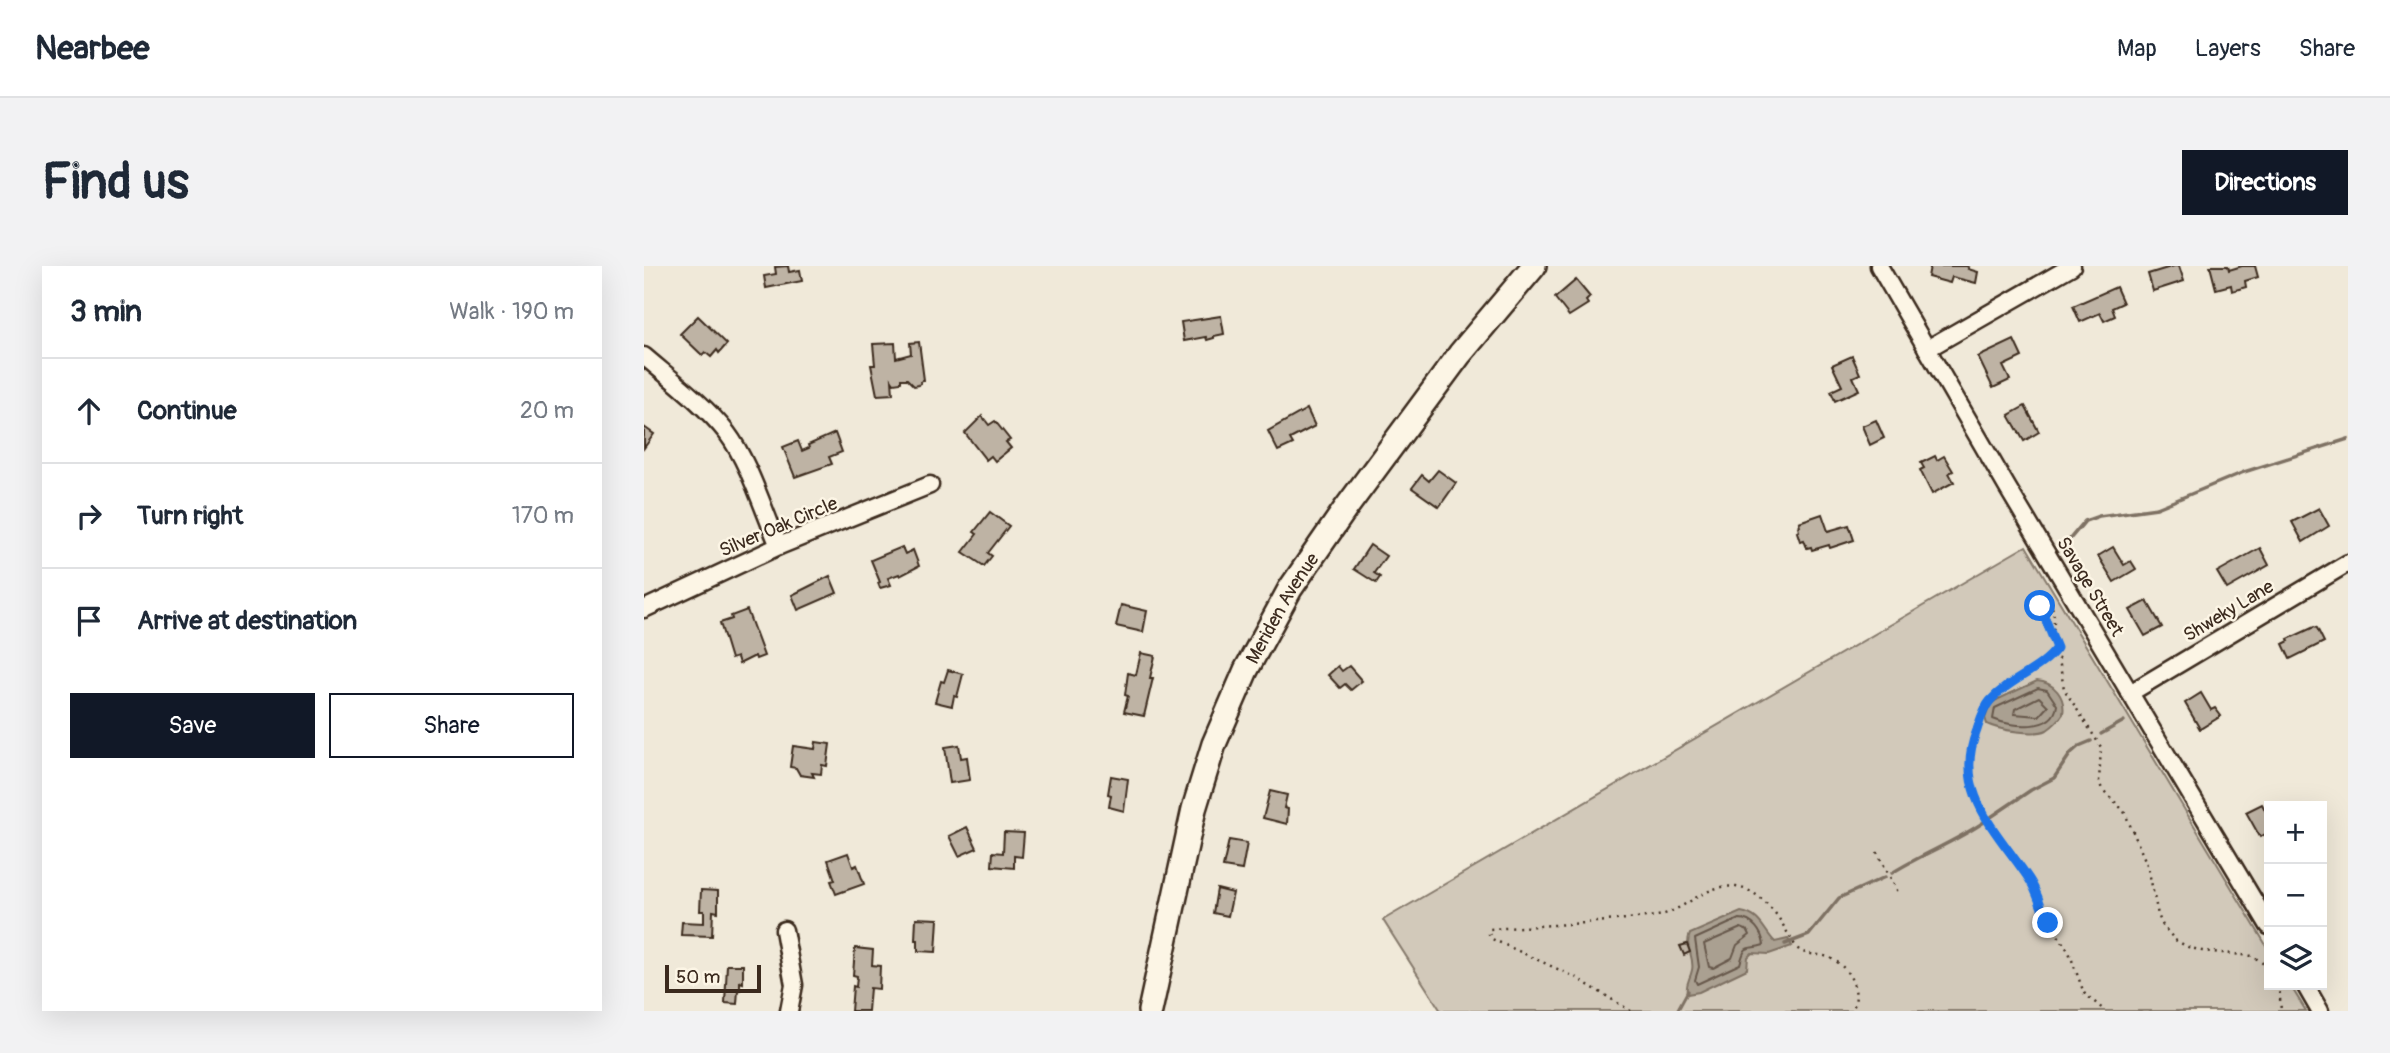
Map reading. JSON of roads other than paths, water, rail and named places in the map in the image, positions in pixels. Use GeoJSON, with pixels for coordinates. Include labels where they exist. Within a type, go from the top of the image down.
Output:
{"type":"FeatureCollection","features":[{"type":"Feature","properties":{"kind":"main road","name":"Meriden Avenue"},"geometry":{"type":"LineString","coordinates":[[1150,1011],[1194,809],[1214,744],[1246,670],[1290,589],[1346,508],[1460,354],[1534,266]]}},
{"type":"Feature","properties":{"kind":"street","name":"Savage Street"},"geometry":{"type":"LineString","coordinates":[[1879,266],[2264,918]]}},
{"type":"Feature","properties":{"kind":"street"},"geometry":{"type":"LineString","coordinates":[[1927,349],[2072,266]]}},
{"type":"Feature","properties":{"kind":"street"},"geometry":{"type":"LineString","coordinates":[[644,356],[709,413],[728,435],[742,459],[779,546]]}},
{"type":"Feature","properties":{"kind":"street","name":"Silver Oak Circle"},"geometry":{"type":"LineString","coordinates":[[644,609],[779,546],[930,485]]}},
{"type":"Feature","properties":{"kind":"street","name":"Shweky Lane"},"geometry":{"type":"LineString","coordinates":[[2130,693],[2348,563]]}},
{"type":"Feature","properties":{"kind":"street"},"geometry":{"type":"LineString","coordinates":[[784,930],[794,985],[789,1011]]}},
{"type":"Feature","properties":{"kind":"street"},"geometry":{"type":"LineString","coordinates":[[2308,990],[2320,1011]]}},
{"type":"Feature","properties":{"kind":"water"},"geometry":{"type":"Polygon","coordinates":[[[2037,681],[2049,684],[2061,696],[2063,714],[2058,721],[2042,732],[2008,730],[1987,724],[1985,718],[1990,703],[2037,681]]]}},
{"type":"Feature","properties":{"kind":"water"},"geometry":{"type":"Polygon","coordinates":[[[1741,912],[1753,916],[1775,942],[1788,939],[1792,946],[1769,954],[1752,953],[1748,957],[1747,969],[1699,992],[1687,994],[1693,965],[1688,943],[1690,934],[1741,912]]]}},
{"type":"Feature","properties":{"kind":"waterway"},"geometry":{"type":"LineString","coordinates":[[2065,552],[2064,546],[2085,521],[2099,516],[2157,508],[2244,472],[2348,439]]}},
{"type":"Feature","properties":{"kind":"waterway"},"geometry":{"type":"LineString","coordinates":[[2101,734],[2124,721]]}},
{"type":"Feature","properties":{"kind":"waterway"},"geometry":{"type":"LineString","coordinates":[[1991,817],[2054,778],[2071,753],[2091,741]]}},
{"type":"Feature","properties":{"kind":"waterway"},"geometry":{"type":"LineString","coordinates":[[1892,873],[1984,822]]}},
{"type":"Feature","properties":{"kind":"waterway"},"geometry":{"type":"LineString","coordinates":[[1785,944],[1809,935],[1839,898],[1885,877]]}},
{"type":"Feature","properties":{"kind":"waterway"},"geometry":{"type":"LineString","coordinates":[[1677,1011],[1688,991]]}}]}
